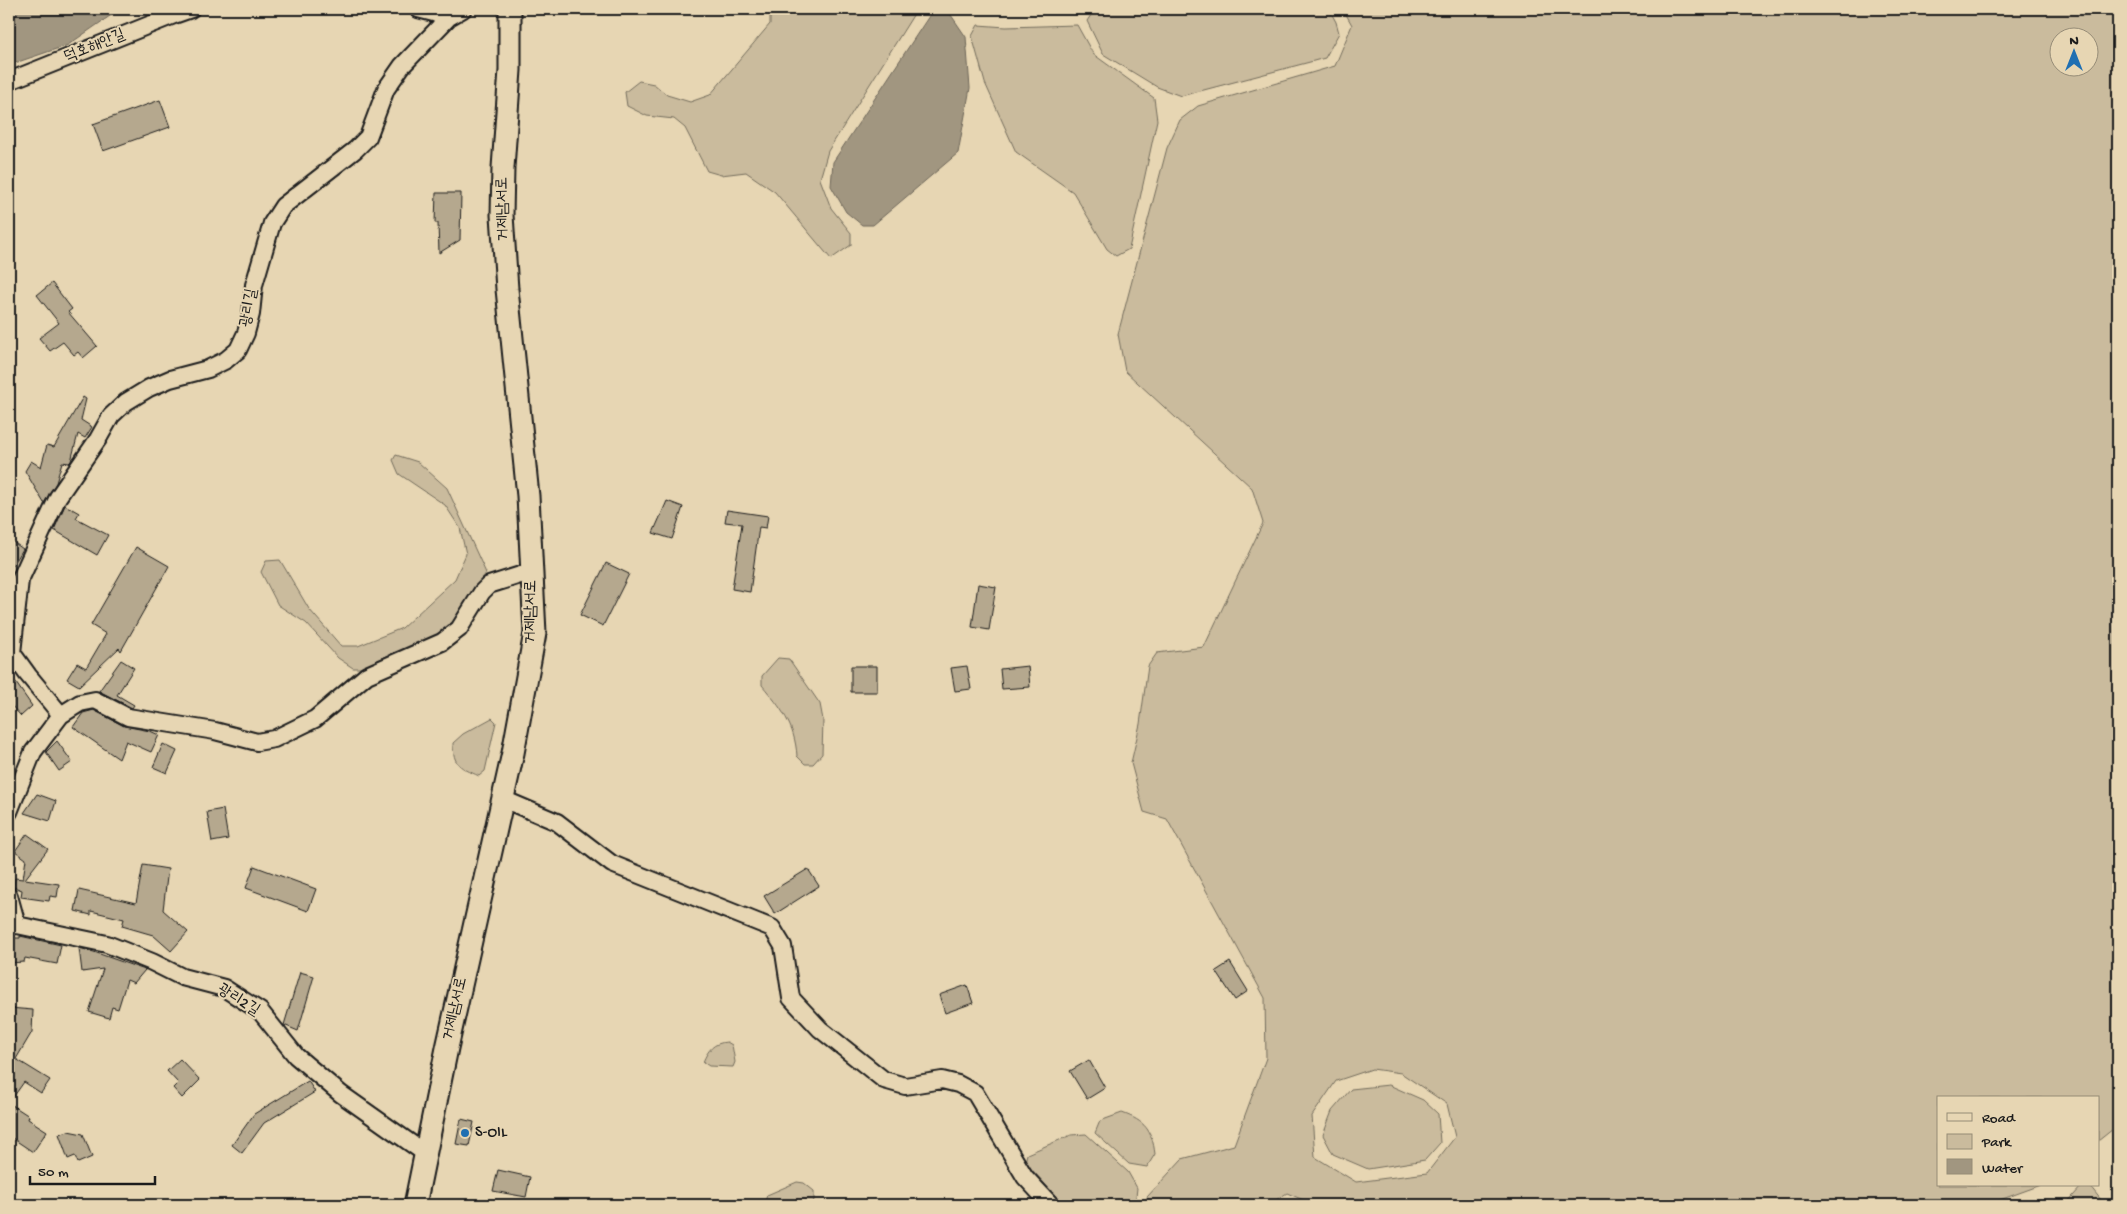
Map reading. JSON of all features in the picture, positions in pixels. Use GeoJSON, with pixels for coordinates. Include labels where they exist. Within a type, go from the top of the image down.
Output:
{"type":"FeatureCollection","features":[{"type":"Feature","properties":{"kind":"main road","name":"거제남서로"},"geometry":{"type":"LineString","coordinates":[[415,1205],[447,1048],[503,799],[535,633],[528,496],[507,288],[502,215],[503,168],[510,70],[510,9]]}},
{"type":"Feature","properties":{"kind":"street","name":"덕호해안길"},"geometry":{"type":"LineString","coordinates":[[9,81],[175,12],[191,9]]}},
{"type":"Feature","properties":{"kind":"street"},"geometry":{"type":"LineString","coordinates":[[418,9],[456,13]]}},
{"type":"Feature","properties":{"kind":"street","name":"광리길"},"geometry":{"type":"LineString","coordinates":[[11,654],[14,577],[58,497],[111,416],[126,402],[149,388],[170,379],[208,369],[226,360],[238,350],[246,334],[251,314],[254,285],[272,223],[282,206],[355,150],[368,137],[386,90],[402,66],[456,13]]}},
{"type":"Feature","properties":{"kind":"street"},"geometry":{"type":"LineString","coordinates":[[9,812],[33,752],[61,715],[80,703],[95,700],[128,717],[215,731],[257,742],[274,739],[315,718],[367,675],[442,642],[459,629],[482,592],[489,585],[533,571]]}},
{"type":"Feature","properties":{"kind":"street"},"geometry":{"type":"LineString","coordinates":[[11,654],[61,715]]}},
{"type":"Feature","properties":{"kind":"street"},"geometry":{"type":"LineString","coordinates":[[503,799],[557,822],[612,864],[772,928],[783,946],[791,998],[820,1029],[884,1080],[905,1086],[942,1080],[963,1086],[975,1093],[1025,1177],[1051,1205]]}},
{"type":"Feature","properties":{"kind":"street"},"geometry":{"type":"LineString","coordinates":[[9,896],[13,926]]}},
{"type":"Feature","properties":{"kind":"street","name":"광리2길"},"geometry":{"type":"LineString","coordinates":[[13,926],[107,944],[182,977],[224,988],[260,1011],[296,1056],[341,1094],[426,1154]]}},
{"type":"Feature","properties":{"kind":"green space"},"geometry":{"type":"Polygon","coordinates":[[[770,9],[917,9],[828,151],[820,179],[831,208],[851,233],[851,245],[831,259],[775,192],[746,172],[721,175],[707,171],[685,128],[674,119],[647,116],[627,106],[625,92],[639,81],[654,84],[667,95],[690,102],[710,95],[770,24],[770,9]]]}},
{"type":"Feature","properties":{"kind":"green space"},"geometry":{"type":"Polygon","coordinates":[[[1095,9],[1329,9],[1339,33],[1325,58],[1181,96],[1157,87],[1103,54],[1087,21],[1095,9]]]}},
{"type":"Feature","properties":{"kind":"green space"},"geometry":{"type":"Polygon","coordinates":[[[1343,9],[2118,9],[2118,1125],[2100,1139],[2100,1096],[1937,1096],[1937,1186],[2038,1186],[1986,1205],[1310,1205],[1308,1202],[1287,1193],[1268,1205],[1146,1205],[1147,1197],[1182,1159],[1234,1145],[1266,1058],[1265,998],[1167,819],[1144,812],[1131,763],[1140,724],[1148,666],[1157,653],[1204,647],[1263,523],[1252,488],[1125,371],[1118,334],[1167,148],[1180,120],[1198,106],[1335,66],[1352,25],[1343,9]],[[1372,1069],[1336,1081],[1312,1116],[1315,1157],[1356,1182],[1427,1173],[1455,1137],[1447,1104],[1401,1073],[1372,1069]]]}},
{"type":"Feature","properties":{"kind":"green space"},"geometry":{"type":"Polygon","coordinates":[[[978,25],[1006,27],[1077,25],[1093,54],[1154,98],[1157,120],[1129,249],[1116,256],[1107,249],[1073,192],[1016,152],[985,83],[972,36],[978,25]]]}},
{"type":"Feature","properties":{"kind":"green space"},"geometry":{"type":"Polygon","coordinates":[[[396,455],[418,462],[447,488],[486,573],[453,625],[438,636],[367,668],[353,668],[338,658],[306,623],[278,605],[261,572],[266,561],[280,560],[309,609],[341,646],[358,646],[402,628],[455,579],[466,554],[460,528],[445,505],[399,474],[393,460],[396,455]]]}},
{"type":"Feature","properties":{"kind":"green space"},"geometry":{"type":"Polygon","coordinates":[[[778,658],[789,659],[820,704],[823,720],[822,754],[813,764],[805,764],[797,756],[796,745],[790,726],[781,709],[762,685],[762,676],[778,658]]]}},
{"type":"Feature","properties":{"kind":"green space"},"geometry":{"type":"Polygon","coordinates":[[[492,718],[496,722],[485,771],[479,776],[459,765],[454,757],[453,743],[463,734],[492,718]]]}},
{"type":"Feature","properties":{"kind":"green space"},"geometry":{"type":"Polygon","coordinates":[[[727,1042],[732,1045],[735,1062],[733,1067],[709,1066],[703,1062],[712,1048],[727,1042]]]}},
{"type":"Feature","properties":{"kind":"green space"},"geometry":{"type":"Polygon","coordinates":[[[1389,1085],[1423,1100],[1438,1114],[1440,1143],[1425,1160],[1368,1169],[1333,1154],[1323,1135],[1332,1111],[1351,1089],[1389,1085]]]}},
{"type":"Feature","properties":{"kind":"green space"},"geometry":{"type":"Polygon","coordinates":[[[1122,1113],[1142,1123],[1152,1139],[1155,1154],[1147,1167],[1129,1164],[1095,1133],[1100,1121],[1122,1113]]]}},
{"type":"Feature","properties":{"kind":"green space"},"geometry":{"type":"Polygon","coordinates":[[[1086,1134],[1128,1172],[1137,1188],[1135,1205],[1064,1205],[1025,1162],[1027,1154],[1071,1135],[1086,1134]]]}},
{"type":"Feature","properties":{"kind":"green space"},"geometry":{"type":"Polygon","coordinates":[[[797,1182],[804,1183],[814,1191],[814,1200],[811,1205],[764,1205],[767,1195],[797,1182]]]}},
{"type":"Feature","properties":{"kind":"green space"},"geometry":{"type":"Polygon","coordinates":[[[2090,1186],[2105,1205],[2065,1205],[2081,1187],[2090,1186]]]}},
{"type":"Feature","properties":{"kind":"water"},"geometry":{"type":"Polygon","coordinates":[[[9,9],[120,9],[68,45],[9,65],[9,9]]]}},
{"type":"Feature","properties":{"kind":"water"},"geometry":{"type":"Polygon","coordinates":[[[939,9],[951,15],[966,37],[970,88],[958,153],[873,225],[862,225],[846,212],[831,186],[833,162],[931,13],[939,9]]]}},
{"type":"Feature","properties":{"kind":"building"},"geometry":{"type":"Polygon","coordinates":[[[160,100],[170,127],[103,151],[93,124],[160,100]]]}},
{"type":"Feature","properties":{"kind":"building"},"geometry":{"type":"Polygon","coordinates":[[[436,193],[461,193],[460,240],[439,253],[438,223],[435,223],[436,193]]]}},
{"type":"Feature","properties":{"kind":"building"},"geometry":{"type":"Polygon","coordinates":[[[52,283],[72,309],[68,312],[97,346],[83,358],[78,352],[74,355],[63,342],[50,351],[39,338],[59,323],[37,295],[52,283]]]}},
{"type":"Feature","properties":{"kind":"building"},"geometry":{"type":"Polygon","coordinates":[[[83,397],[86,399],[81,420],[92,427],[85,438],[78,434],[71,461],[69,463],[62,462],[56,483],[44,503],[25,471],[31,461],[41,467],[47,445],[54,447],[83,397]]]}},
{"type":"Feature","properties":{"kind":"building"},"geometry":{"type":"Polygon","coordinates":[[[667,501],[683,507],[672,539],[653,533],[667,501]]]}},
{"type":"Feature","properties":{"kind":"building"},"geometry":{"type":"Polygon","coordinates":[[[65,505],[79,513],[76,518],[108,535],[97,555],[54,530],[65,505]]]}},
{"type":"Feature","properties":{"kind":"building"},"geometry":{"type":"Polygon","coordinates":[[[727,510],[768,516],[766,528],[759,527],[750,592],[732,589],[742,524],[725,522],[727,510]]]}},
{"type":"Feature","properties":{"kind":"building"},"geometry":{"type":"Polygon","coordinates":[[[9,539],[23,549],[9,572],[9,539]]]}},
{"type":"Feature","properties":{"kind":"building"},"geometry":{"type":"Polygon","coordinates":[[[136,547],[169,566],[121,651],[119,648],[79,686],[67,679],[77,663],[86,668],[106,634],[91,625],[136,547]]]}},
{"type":"Feature","properties":{"kind":"building"},"geometry":{"type":"Polygon","coordinates":[[[606,563],[629,574],[603,626],[580,615],[606,563]]]}},
{"type":"Feature","properties":{"kind":"building"},"geometry":{"type":"Polygon","coordinates":[[[978,584],[996,587],[989,630],[972,627],[978,584]]]}},
{"type":"Feature","properties":{"kind":"building"},"geometry":{"type":"Polygon","coordinates":[[[121,660],[134,668],[117,695],[134,705],[132,708],[99,691],[121,660]]]}},
{"type":"Feature","properties":{"kind":"building"},"geometry":{"type":"Polygon","coordinates":[[[851,666],[877,666],[877,692],[851,692],[851,666]]]}},
{"type":"Feature","properties":{"kind":"building"},"geometry":{"type":"Polygon","coordinates":[[[967,666],[971,689],[955,691],[951,668],[967,666]]]}},
{"type":"Feature","properties":{"kind":"building"},"geometry":{"type":"Polygon","coordinates":[[[1028,666],[1030,687],[1002,689],[1000,669],[1028,666]]]}},
{"type":"Feature","properties":{"kind":"building"},"geometry":{"type":"Polygon","coordinates":[[[9,673],[32,706],[21,716],[9,703],[9,673]]]}},
{"type":"Feature","properties":{"kind":"building"},"geometry":{"type":"Polygon","coordinates":[[[94,710],[124,726],[150,731],[159,735],[151,752],[126,741],[119,759],[73,727],[83,713],[94,710]]]}},
{"type":"Feature","properties":{"kind":"building"},"geometry":{"type":"Polygon","coordinates":[[[57,741],[72,762],[59,771],[46,752],[57,741]]]}},
{"type":"Feature","properties":{"kind":"building"},"geometry":{"type":"Polygon","coordinates":[[[163,744],[177,751],[167,773],[153,767],[163,744]]]}},
{"type":"Feature","properties":{"kind":"building"},"geometry":{"type":"Polygon","coordinates":[[[37,794],[56,801],[50,821],[24,813],[37,794]]]}},
{"type":"Feature","properties":{"kind":"building"},"geometry":{"type":"Polygon","coordinates":[[[223,809],[228,839],[212,842],[207,812],[223,809]]]}},
{"type":"Feature","properties":{"kind":"building"},"geometry":{"type":"Polygon","coordinates":[[[27,834],[48,849],[25,879],[59,884],[57,897],[50,896],[49,901],[21,897],[22,890],[14,887],[15,878],[23,879],[26,859],[15,851],[27,834]]]}},
{"type":"Feature","properties":{"kind":"building"},"geometry":{"type":"Polygon","coordinates":[[[143,865],[168,869],[163,910],[188,932],[171,951],[153,935],[122,926],[124,919],[91,911],[91,915],[75,911],[79,890],[136,903],[143,865]]]}},
{"type":"Feature","properties":{"kind":"building"},"geometry":{"type":"Polygon","coordinates":[[[254,866],[316,889],[308,911],[246,888],[254,866]]]}},
{"type":"Feature","properties":{"kind":"building"},"geometry":{"type":"Polygon","coordinates":[[[808,869],[819,886],[775,914],[764,896],[808,869]]]}},
{"type":"Feature","properties":{"kind":"building"},"geometry":{"type":"Polygon","coordinates":[[[20,936],[61,945],[57,964],[25,958],[24,962],[9,963],[9,938],[20,938],[20,936]]]}},
{"type":"Feature","properties":{"kind":"building"},"geometry":{"type":"Polygon","coordinates":[[[79,948],[145,970],[134,983],[127,980],[118,1009],[112,1007],[109,1018],[89,1012],[103,969],[82,972],[79,948]]]}},
{"type":"Feature","properties":{"kind":"building"},"geometry":{"type":"Polygon","coordinates":[[[1230,962],[1248,991],[1235,1000],[1216,971],[1230,962]]]}},
{"type":"Feature","properties":{"kind":"building"},"geometry":{"type":"Polygon","coordinates":[[[300,972],[314,976],[298,1031],[284,1025],[300,972]]]}},
{"type":"Feature","properties":{"kind":"building"},"geometry":{"type":"Polygon","coordinates":[[[967,985],[973,1003],[945,1013],[939,995],[967,985]]]}},
{"type":"Feature","properties":{"kind":"building"},"geometry":{"type":"Polygon","coordinates":[[[9,1008],[33,1010],[32,1032],[16,1059],[50,1080],[41,1093],[24,1082],[9,1103],[9,1008]]]}},
{"type":"Feature","properties":{"kind":"building"},"geometry":{"type":"Polygon","coordinates":[[[180,1059],[200,1080],[182,1098],[173,1088],[178,1083],[167,1071],[180,1059]]]}},
{"type":"Feature","properties":{"kind":"building"},"geometry":{"type":"Polygon","coordinates":[[[1089,1060],[1105,1088],[1087,1099],[1070,1071],[1089,1060]]]}},
{"type":"Feature","properties":{"kind":"building"},"geometry":{"type":"Polygon","coordinates":[[[308,1081],[315,1092],[264,1123],[242,1153],[232,1145],[254,1114],[308,1081]]]}},
{"type":"Feature","properties":{"kind":"building"},"geometry":{"type":"Polygon","coordinates":[[[9,1103],[29,1116],[28,1119],[47,1131],[33,1152],[9,1136],[9,1103]]]}},
{"type":"Feature","properties":{"kind":"building","name":"S-OIL"},"geometry":{"type":"Polygon","coordinates":[[[461,1119],[474,1122],[469,1146],[456,1144],[461,1119]]]}},
{"type":"Feature","properties":{"kind":"building"},"geometry":{"type":"Polygon","coordinates":[[[68,1131],[83,1134],[92,1157],[78,1163],[75,1156],[68,1159],[59,1134],[68,1131]]]}},
{"type":"Feature","properties":{"kind":"building"},"geometry":{"type":"Polygon","coordinates":[[[498,1170],[530,1177],[526,1197],[493,1191],[498,1170]]]}},
{"type":"Feature","properties":{"kind":"place","name":"S-OIL"},"geometry":{"type":"Point","coordinates":[465,1133]}}]}
